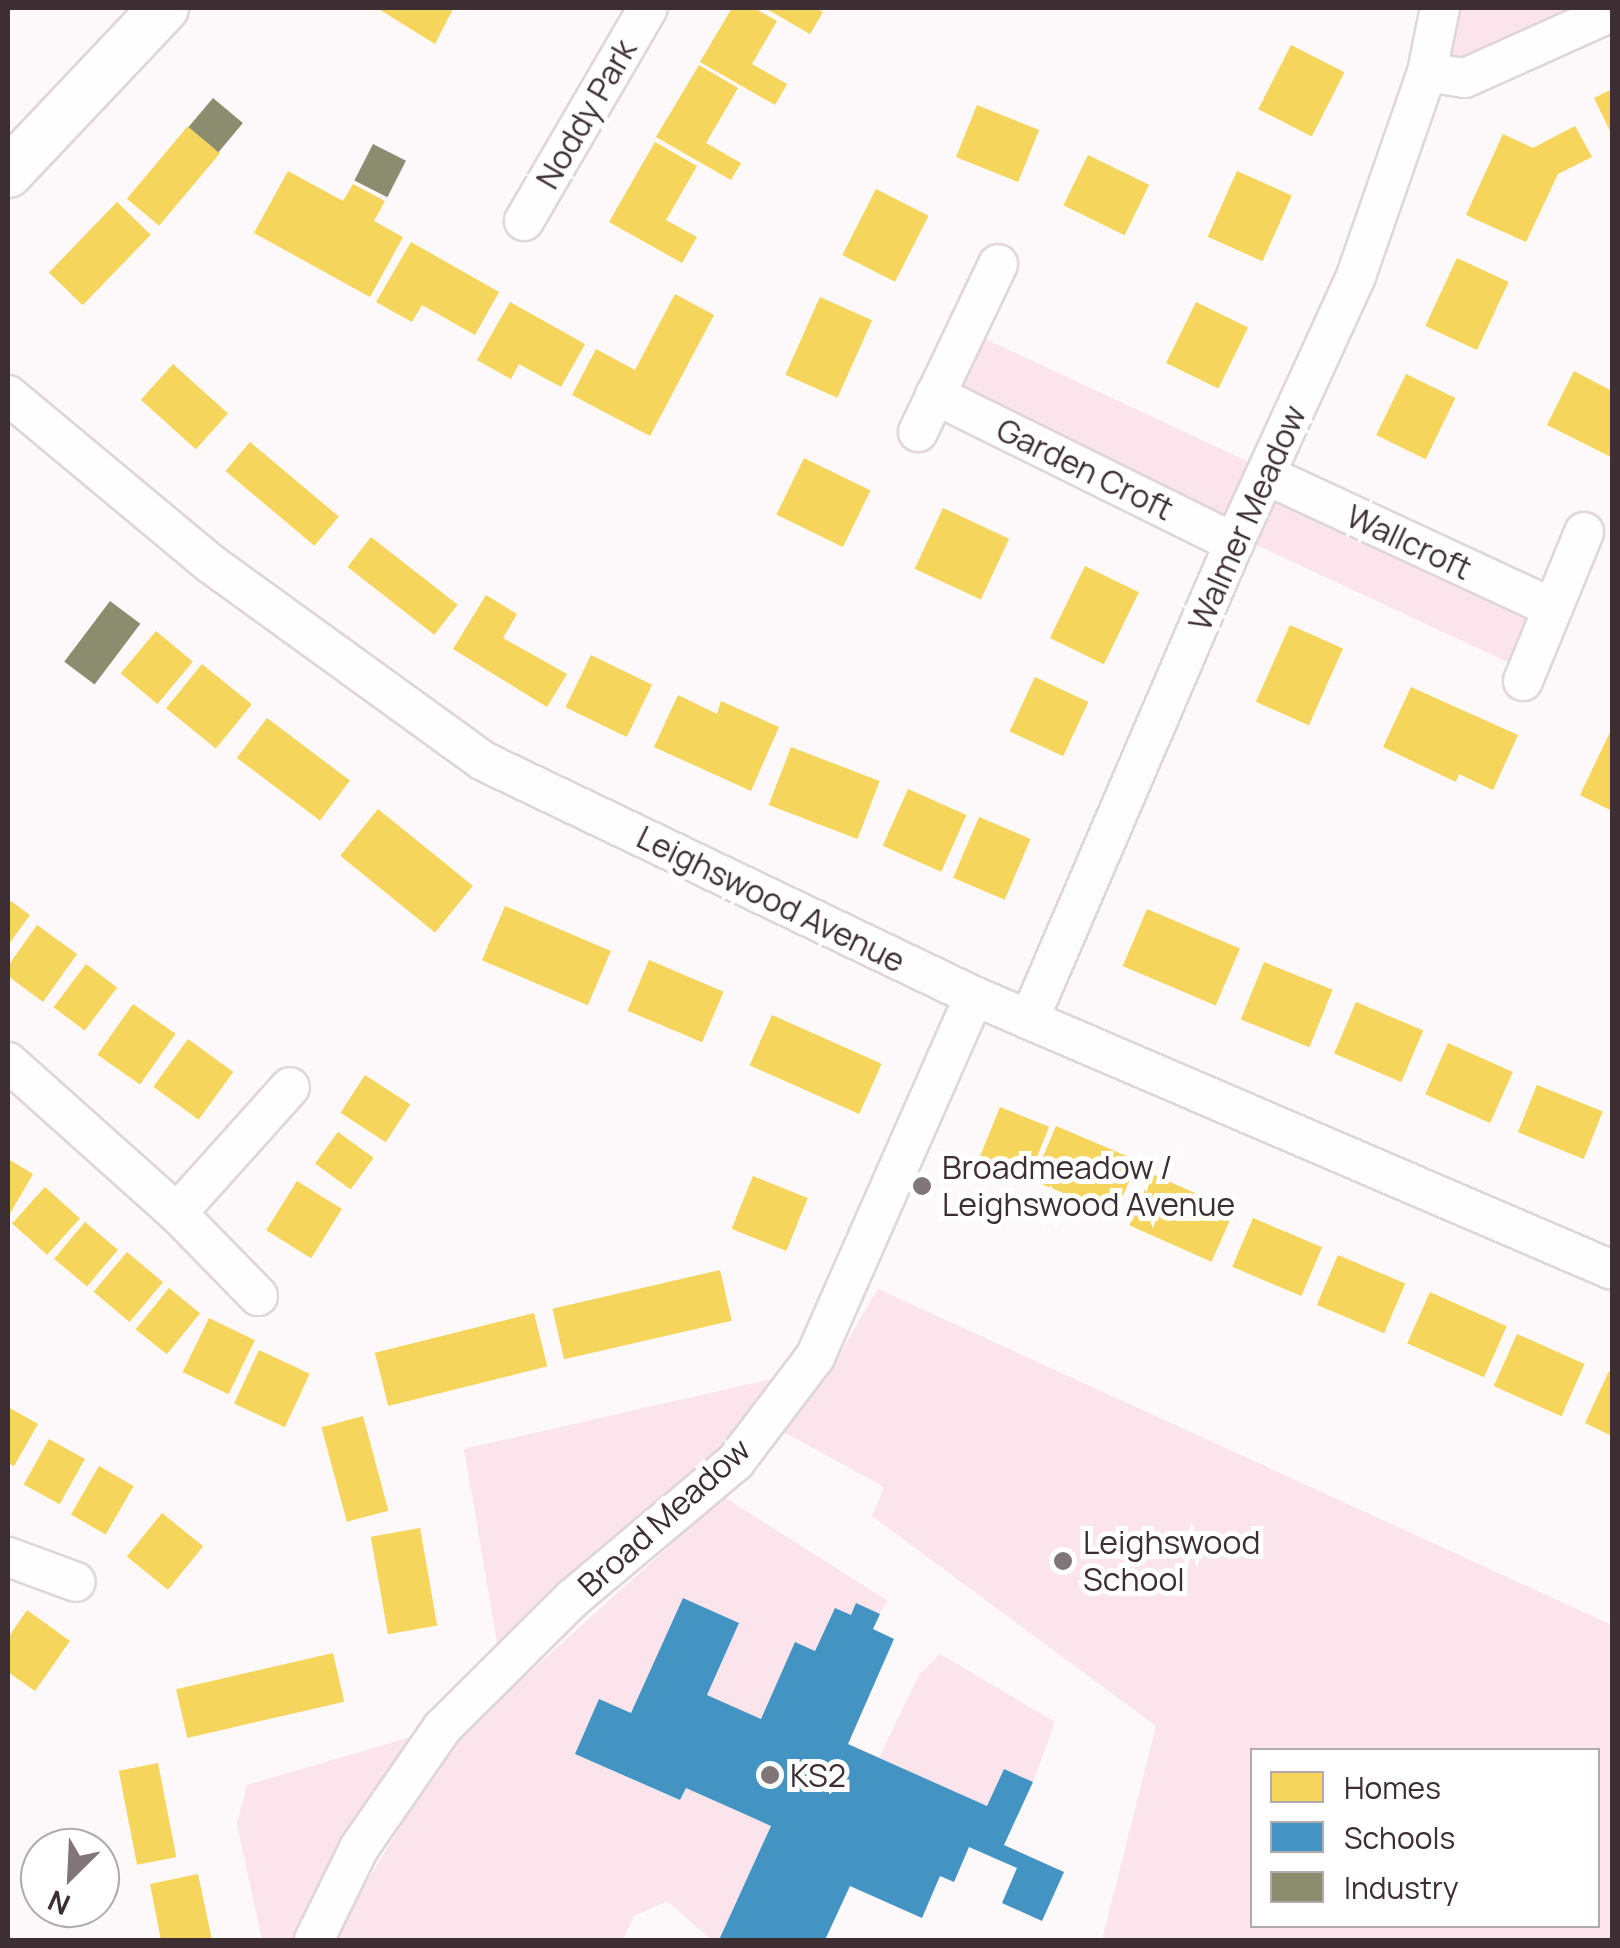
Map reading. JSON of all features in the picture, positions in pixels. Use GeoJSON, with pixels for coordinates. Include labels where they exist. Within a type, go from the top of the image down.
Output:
{"type":"FeatureCollection","features":[{"type":"Feature","properties":{"kind":"street"},"geometry":{"type":"LineString","coordinates":[[8,173],[164,8]]}},
{"type":"Feature","properties":{"kind":"street","name":"Noddy Park"},"geometry":{"type":"LineString","coordinates":[[524,221],[648,8]]}},
{"type":"Feature","properties":{"kind":"street","name":"Walmer Meadow"},"geometry":{"type":"LineString","coordinates":[[1028,1020],[1234,543],[1356,276],[1427,72],[1440,8]]}},
{"type":"Feature","properties":{"kind":"street"},"geometry":{"type":"LineString","coordinates":[[1427,72],[1466,78],[1612,12]]}},
{"type":"Feature","properties":{"kind":"street"},"geometry":{"type":"LineString","coordinates":[[918,432],[998,264]]}},
{"type":"Feature","properties":{"kind":"street","name":"Leighswood Avenue"},"geometry":{"type":"LineString","coordinates":[[8,395],[211,564],[483,760],[974,996],[1612,1270]]}},
{"type":"Feature","properties":{"kind":"street","name":"Garden Croft"},"geometry":{"type":"LineString","coordinates":[[936,395],[1234,543]]}},
{"type":"Feature","properties":{"kind":"street","name":"Wallcroft"},"geometry":{"type":"LineString","coordinates":[[1266,476],[1553,608]]}},
{"type":"Feature","properties":{"kind":"street"},"geometry":{"type":"LineString","coordinates":[[1522,681],[1584,532]]}},
{"type":"Feature","properties":{"kind":"street","name":"Broad Meadow"},"geometry":{"type":"LineString","coordinates":[[314,1940],[359,1848],[442,1728],[574,1598],[736,1461],[814,1358],[974,996]]}},
{"type":"Feature","properties":{"kind":"street"},"geometry":{"type":"LineString","coordinates":[[8,1062],[177,1214],[258,1296]]}},
{"type":"Feature","properties":{"kind":"street"},"geometry":{"type":"LineString","coordinates":[[177,1214],[290,1087]]}},
{"type":"Feature","properties":{"kind":"street"},"geometry":{"type":"LineString","coordinates":[[8,1557],[76,1582]]}},
{"type":"Feature","properties":{"kind":"shaded area"},"geometry":{"type":"Polygon","coordinates":[[[1440,8],[1612,8],[1427,72],[1440,8]]]}},
{"type":"Feature","properties":{"kind":"shaded area"},"geometry":{"type":"Polygon","coordinates":[[[966,330],[1555,605],[1525,670],[936,395],[966,330]]]}},
{"type":"Feature","properties":{"kind":"shaded area"},"geometry":{"type":"Polygon","coordinates":[[[878,1289],[1612,1625],[1612,1940],[1102,1940],[1156,1726],[872,1516],[884,1487],[784,1432],[836,1360],[878,1289]]]}},
{"type":"Feature","properties":{"kind":"shaded area"},"geometry":{"type":"Polygon","coordinates":[[[781,1377],[731,1448],[499,1654],[464,1449],[781,1377]]]}},
{"type":"Feature","properties":{"kind":"shaded area"},"geometry":{"type":"Polygon","coordinates":[[[724,1497],[888,1601],[879,1614],[857,1604],[851,1615],[835,1609],[815,1651],[795,1643],[761,1719],[707,1695],[739,1623],[683,1598],[631,1713],[599,1700],[575,1754],[679,1800],[686,1788],[771,1826],[719,1940],[712,1940],[667,1901],[634,1916],[623,1940],[331,1940],[453,1741],[724,1497]]]}},
{"type":"Feature","properties":{"kind":"shaded area"},"geometry":{"type":"Polygon","coordinates":[[[940,1654],[1055,1722],[1033,1782],[1004,1769],[987,1806],[879,1758],[919,1675],[940,1654]]]}},
{"type":"Feature","properties":{"kind":"shaded area"},"geometry":{"type":"Polygon","coordinates":[[[442,1728],[314,1940],[262,1940],[237,1824],[247,1785],[442,1728]]]}},
{"type":"Feature","properties":{"kind":"building: Homes"},"geometry":{"type":"Polygon","coordinates":[[[377,8],[450,8],[453,9],[435,44],[377,8]]]}},
{"type":"Feature","properties":{"kind":"building: Homes"},"geometry":{"type":"Polygon","coordinates":[[[732,8],[754,8],[777,21],[752,64],[787,84],[775,105],[700,62],[732,8]]]}},
{"type":"Feature","properties":{"kind":"building: Homes"},"geometry":{"type":"Polygon","coordinates":[[[765,8],[815,8],[823,12],[810,34],[765,8]]]}},
{"type":"Feature","properties":{"kind":"building: Homes"},"geometry":{"type":"Polygon","coordinates":[[[1291,45],[1344,72],[1312,136],[1258,109],[1291,45]]]}},
{"type":"Feature","properties":{"kind":"building: Homes"},"geometry":{"type":"Polygon","coordinates":[[[699,65],[738,88],[706,143],[741,163],[731,180],[656,137],[699,65]]]}},
{"type":"Feature","properties":{"kind":"building: Homes"},"geometry":{"type":"Polygon","coordinates":[[[1612,89],[1612,135],[1594,98],[1612,89]]]}},
{"type":"Feature","properties":{"kind":"building: Homes"},"geometry":{"type":"Polygon","coordinates":[[[977,105],[1039,130],[1018,182],[956,157],[977,105]]]}},
{"type":"Feature","properties":{"kind":"building: Homes"},"geometry":{"type":"Polygon","coordinates":[[[188,126],[220,153],[159,226],[127,199],[188,126]]]}},
{"type":"Feature","properties":{"kind":"building: Homes"},"geometry":{"type":"Polygon","coordinates":[[[1575,126],[1592,157],[1558,174],[1526,242],[1466,215],[1503,134],[1533,148],[1575,126]]]}},
{"type":"Feature","properties":{"kind":"building: Homes"},"geometry":{"type":"Polygon","coordinates":[[[655,142],[697,166],[666,220],[697,237],[682,263],[609,222],[655,142]]]}},
{"type":"Feature","properties":{"kind":"building: Homes"},"geometry":{"type":"Polygon","coordinates":[[[1088,155],[1149,185],[1125,235],[1063,205],[1088,155]]]}},
{"type":"Feature","properties":{"kind":"building: Homes"},"geometry":{"type":"Polygon","coordinates":[[[288,171],[343,201],[353,184],[385,201],[374,221],[403,237],[370,297],[254,233],[288,171]]]}},
{"type":"Feature","properties":{"kind":"building: Homes"},"geometry":{"type":"Polygon","coordinates":[[[1237,171],[1292,195],[1263,261],[1208,237],[1237,171]]]}},
{"type":"Feature","properties":{"kind":"building: Homes"},"geometry":{"type":"Polygon","coordinates":[[[876,189],[929,216],[895,282],[842,255],[876,189]]]}},
{"type":"Feature","properties":{"kind":"building: Homes"},"geometry":{"type":"Polygon","coordinates":[[[117,202],[151,235],[83,305],[49,272],[117,202]]]}},
{"type":"Feature","properties":{"kind":"building: Homes"},"geometry":{"type":"Polygon","coordinates":[[[411,242],[499,292],[475,335],[422,305],[412,322],[376,302],[411,242]]]}},
{"type":"Feature","properties":{"kind":"building: Homes"},"geometry":{"type":"Polygon","coordinates":[[[1457,258],[1509,282],[1477,350],[1425,326],[1457,258]]]}},
{"type":"Feature","properties":{"kind":"building: Homes"},"geometry":{"type":"Polygon","coordinates":[[[675,294],[714,315],[650,436],[572,395],[596,349],[635,370],[675,294]]]}},
{"type":"Feature","properties":{"kind":"building: Homes"},"geometry":{"type":"Polygon","coordinates":[[[820,297],[872,320],[837,398],[785,375],[820,297]]]}},
{"type":"Feature","properties":{"kind":"building: Homes"},"geometry":{"type":"Polygon","coordinates":[[[510,302],[585,344],[561,387],[519,364],[511,379],[477,360],[510,302]]]}},
{"type":"Feature","properties":{"kind":"building: Homes"},"geometry":{"type":"Polygon","coordinates":[[[1196,302],[1248,327],[1218,389],[1166,363],[1196,302]]]}},
{"type":"Feature","properties":{"kind":"building: Homes"},"geometry":{"type":"Polygon","coordinates":[[[173,364],[228,414],[196,449],[141,400],[173,364]]]}},
{"type":"Feature","properties":{"kind":"building: Homes"},"geometry":{"type":"Polygon","coordinates":[[[1574,371],[1612,391],[1611,457],[1547,425],[1574,371]]]}},
{"type":"Feature","properties":{"kind":"building: Homes"},"geometry":{"type":"Polygon","coordinates":[[[1406,374],[1455,398],[1426,459],[1376,435],[1406,374]]]}},
{"type":"Feature","properties":{"kind":"building: Homes"},"geometry":{"type":"Polygon","coordinates":[[[250,442],[339,517],[314,546],[226,471],[250,442]]]}},
{"type":"Feature","properties":{"kind":"building: Homes"},"geometry":{"type":"Polygon","coordinates":[[[804,458],[871,490],[843,547],[776,515],[804,458]]]}},
{"type":"Feature","properties":{"kind":"building: Homes"},"geometry":{"type":"Polygon","coordinates":[[[943,508],[1009,539],[981,600],[915,569],[943,508]]]}},
{"type":"Feature","properties":{"kind":"building: Homes"},"geometry":{"type":"Polygon","coordinates":[[[371,537],[458,605],[434,635],[348,567],[371,537]]]}},
{"type":"Feature","properties":{"kind":"building: Homes"},"geometry":{"type":"Polygon","coordinates":[[[1085,566],[1139,592],[1104,664],[1050,638],[1085,566]]]}},
{"type":"Feature","properties":{"kind":"building: Homes"},"geometry":{"type":"Polygon","coordinates":[[[486,595],[517,614],[503,638],[567,674],[547,707],[453,649],[486,595]]]}},
{"type":"Feature","properties":{"kind":"building: Homes"},"geometry":{"type":"Polygon","coordinates":[[[1290,625],[1343,649],[1309,725],[1256,702],[1290,625]]]}},
{"type":"Feature","properties":{"kind":"building: Homes"},"geometry":{"type":"Polygon","coordinates":[[[156,631],[193,662],[157,704],[121,673],[156,631]]]}},
{"type":"Feature","properties":{"kind":"building: Homes"},"geometry":{"type":"Polygon","coordinates":[[[591,655],[652,685],[627,737],[566,707],[591,655]]]}},
{"type":"Feature","properties":{"kind":"building: Homes"},"geometry":{"type":"Polygon","coordinates":[[[202,664],[252,704],[216,749],[166,708],[202,664]]]}},
{"type":"Feature","properties":{"kind":"building: Homes"},"geometry":{"type":"Polygon","coordinates":[[[1035,677],[1088,702],[1063,756],[1010,731],[1035,677]]]}},
{"type":"Feature","properties":{"kind":"building: Homes"},"geometry":{"type":"Polygon","coordinates":[[[1411,687],[1518,735],[1493,790],[1459,774],[1456,782],[1383,747],[1411,687]]]}},
{"type":"Feature","properties":{"kind":"building: Homes"},"geometry":{"type":"Polygon","coordinates":[[[678,695],[717,714],[721,701],[779,727],[751,791],[654,747],[678,695]]]}},
{"type":"Feature","properties":{"kind":"building: Homes"},"geometry":{"type":"Polygon","coordinates":[[[267,718],[350,781],[320,821],[237,758],[267,718]]]}},
{"type":"Feature","properties":{"kind":"building: Homes"},"geometry":{"type":"Polygon","coordinates":[[[1612,728],[1612,811],[1580,795],[1612,728]]]}},
{"type":"Feature","properties":{"kind":"building: Homes"},"geometry":{"type":"Polygon","coordinates":[[[791,747],[880,781],[857,839],[769,805],[791,747]]]}},
{"type":"Feature","properties":{"kind":"building: Homes"},"geometry":{"type":"Polygon","coordinates":[[[908,789],[966,815],[941,872],[883,846],[908,789]]]}},
{"type":"Feature","properties":{"kind":"building: Homes"},"geometry":{"type":"Polygon","coordinates":[[[378,809],[473,886],[435,932],[340,856],[378,809]]]}},
{"type":"Feature","properties":{"kind":"building: Homes"},"geometry":{"type":"Polygon","coordinates":[[[979,817],[1031,839],[1005,900],[953,878],[979,817]]]}},
{"type":"Feature","properties":{"kind":"building: Homes"},"geometry":{"type":"Polygon","coordinates":[[[8,899],[30,915],[8,945],[8,899]]]}},
{"type":"Feature","properties":{"kind":"building: Homes"},"geometry":{"type":"Polygon","coordinates":[[[505,906],[611,951],[588,1005],[482,960],[505,906]]]}},
{"type":"Feature","properties":{"kind":"building: Homes"},"geometry":{"type":"Polygon","coordinates":[[[1147,909],[1240,948],[1216,1006],[1123,966],[1147,909]]]}},
{"type":"Feature","properties":{"kind":"building: Homes"},"geometry":{"type":"Polygon","coordinates":[[[37,925],[77,954],[43,1002],[8,976],[8,966],[37,925]]]}},
{"type":"Feature","properties":{"kind":"building: Homes"},"geometry":{"type":"Polygon","coordinates":[[[649,960],[724,992],[702,1042],[628,1011],[649,960]]]}},
{"type":"Feature","properties":{"kind":"building: Homes"},"geometry":{"type":"Polygon","coordinates":[[[1264,962],[1333,990],[1309,1047],[1241,1019],[1264,962]]]}},
{"type":"Feature","properties":{"kind":"building: Homes"},"geometry":{"type":"Polygon","coordinates":[[[86,964],[117,987],[85,1031],[54,1007],[86,964]]]}},
{"type":"Feature","properties":{"kind":"building: Homes"},"geometry":{"type":"Polygon","coordinates":[[[1356,1002],[1423,1031],[1401,1082],[1334,1054],[1356,1002]]]}},
{"type":"Feature","properties":{"kind":"building: Homes"},"geometry":{"type":"Polygon","coordinates":[[[133,1004],[176,1034],[140,1085],[97,1055],[133,1004]]]}},
{"type":"Feature","properties":{"kind":"building: Homes"},"geometry":{"type":"Polygon","coordinates":[[[772,1015],[882,1064],[859,1114],[750,1065],[772,1015]]]}},
{"type":"Feature","properties":{"kind":"building: Homes"},"geometry":{"type":"Polygon","coordinates":[[[188,1039],[233,1072],[199,1120],[153,1087],[188,1039]]]}},
{"type":"Feature","properties":{"kind":"building: Homes"},"geometry":{"type":"Polygon","coordinates":[[[1448,1043],[1513,1072],[1490,1123],[1425,1094],[1448,1043]]]}},
{"type":"Feature","properties":{"kind":"building: Homes"},"geometry":{"type":"Polygon","coordinates":[[[365,1075],[410,1104],[386,1142],[340,1113],[365,1075]]]}},
{"type":"Feature","properties":{"kind":"building: Homes"},"geometry":{"type":"Polygon","coordinates":[[[1537,1085],[1603,1112],[1584,1159],[1518,1132],[1537,1085]]]}},
{"type":"Feature","properties":{"kind":"building: Homes"},"geometry":{"type":"Polygon","coordinates":[[[1000,1107],[1049,1127],[1027,1181],[978,1161],[1000,1107]]]}},
{"type":"Feature","properties":{"kind":"building: Homes"},"geometry":{"type":"Polygon","coordinates":[[[1056,1126],[1138,1161],[1115,1215],[1033,1180],[1056,1126]]]}},
{"type":"Feature","properties":{"kind":"building: Homes"},"geometry":{"type":"Polygon","coordinates":[[[338,1132],[374,1158],[351,1189],[315,1164],[338,1132]]]}},
{"type":"Feature","properties":{"kind":"building: Homes"},"geometry":{"type":"Polygon","coordinates":[[[8,1159],[33,1174],[8,1217],[8,1159]]]}},
{"type":"Feature","properties":{"kind":"building: Homes"},"geometry":{"type":"Polygon","coordinates":[[[1152,1174],[1234,1211],[1211,1262],[1129,1225],[1152,1174]]]}},
{"type":"Feature","properties":{"kind":"building: Homes"},"geometry":{"type":"Polygon","coordinates":[[[753,1176],[808,1198],[786,1251],[732,1229],[753,1176]]]}},
{"type":"Feature","properties":{"kind":"building: Homes"},"geometry":{"type":"Polygon","coordinates":[[[297,1181],[342,1209],[311,1258],[266,1230],[297,1181]]]}},
{"type":"Feature","properties":{"kind":"building: Homes"},"geometry":{"type":"Polygon","coordinates":[[[45,1187],[80,1218],[47,1255],[12,1223],[45,1187]]]}},
{"type":"Feature","properties":{"kind":"building: Homes"},"geometry":{"type":"Polygon","coordinates":[[[1253,1218],[1322,1247],[1301,1296],[1232,1267],[1253,1218]]]}},
{"type":"Feature","properties":{"kind":"building: Homes"},"geometry":{"type":"Polygon","coordinates":[[[85,1222],[118,1250],[87,1286],[54,1259],[85,1222]]]}},
{"type":"Feature","properties":{"kind":"building: Homes"},"geometry":{"type":"Polygon","coordinates":[[[127,1252],[163,1282],[130,1322],[94,1292],[127,1252]]]}},
{"type":"Feature","properties":{"kind":"building: Homes"},"geometry":{"type":"Polygon","coordinates":[[[1338,1255],[1405,1284],[1384,1333],[1317,1305],[1338,1255]]]}},
{"type":"Feature","properties":{"kind":"building: Homes"},"geometry":{"type":"Polygon","coordinates":[[[720,1270],[732,1321],[564,1359],[552,1309],[720,1270]]]}},
{"type":"Feature","properties":{"kind":"building: Homes"},"geometry":{"type":"Polygon","coordinates":[[[169,1288],[200,1313],[167,1354],[136,1329],[169,1288]]]}},
{"type":"Feature","properties":{"kind":"building: Homes"},"geometry":{"type":"Polygon","coordinates":[[[1430,1292],[1507,1326],[1484,1377],[1407,1343],[1430,1292]]]}},
{"type":"Feature","properties":{"kind":"building: Homes"},"geometry":{"type":"Polygon","coordinates":[[[534,1313],[547,1366],[388,1406],[375,1353],[534,1313]]]}},
{"type":"Feature","properties":{"kind":"building: Homes"},"geometry":{"type":"Polygon","coordinates":[[[209,1318],[255,1340],[229,1394],[183,1372],[209,1318]]]}},
{"type":"Feature","properties":{"kind":"building: Homes"},"geometry":{"type":"Polygon","coordinates":[[[1517,1334],[1585,1364],[1561,1416],[1494,1386],[1517,1334]]]}},
{"type":"Feature","properties":{"kind":"building: Homes"},"geometry":{"type":"Polygon","coordinates":[[[259,1350],[310,1374],[285,1427],[234,1403],[259,1350]]]}},
{"type":"Feature","properties":{"kind":"building: Homes"},"geometry":{"type":"Polygon","coordinates":[[[1609,1371],[1612,1373],[1612,1436],[1585,1423],[1609,1371]]]}},
{"type":"Feature","properties":{"kind":"building: Homes"},"geometry":{"type":"Polygon","coordinates":[[[8,1407],[38,1424],[14,1466],[8,1463],[8,1407]]]}},
{"type":"Feature","properties":{"kind":"building: Homes"},"geometry":{"type":"Polygon","coordinates":[[[363,1416],[388,1511],[347,1522],[321,1427],[363,1416]]]}},
{"type":"Feature","properties":{"kind":"building: Homes"},"geometry":{"type":"Polygon","coordinates":[[[49,1439],[85,1459],[60,1504],[24,1484],[49,1439]]]}},
{"type":"Feature","properties":{"kind":"building: Homes"},"geometry":{"type":"Polygon","coordinates":[[[99,1466],[134,1486],[106,1534],[71,1514],[99,1466]]]}},
{"type":"Feature","properties":{"kind":"building: Homes"},"geometry":{"type":"Polygon","coordinates":[[[162,1513],[203,1546],[168,1590],[127,1557],[162,1513]]]}},
{"type":"Feature","properties":{"kind":"building: Homes"},"geometry":{"type":"Polygon","coordinates":[[[420,1528],[437,1625],[388,1634],[371,1537],[420,1528]]]}},
{"type":"Feature","properties":{"kind":"building: Homes"},"geometry":{"type":"Polygon","coordinates":[[[27,1610],[70,1641],[35,1691],[8,1672],[8,1638],[27,1610]]]}},
{"type":"Feature","properties":{"kind":"building: Homes"},"geometry":{"type":"Polygon","coordinates":[[[333,1653],[344,1702],[187,1738],[176,1689],[333,1653]]]}},
{"type":"Feature","properties":{"kind":"building: Homes"},"geometry":{"type":"Polygon","coordinates":[[[158,1763],[176,1857],[137,1865],[119,1771],[158,1763]]]}},
{"type":"Feature","properties":{"kind":"building: Homes"},"geometry":{"type":"Polygon","coordinates":[[[198,1874],[212,1940],[161,1940],[150,1884],[198,1874]]]}},
{"type":"Feature","properties":{"kind":"building: Schools","name":"KS2"},"geometry":{"type":"Polygon","coordinates":[[[683,1598],[739,1623],[707,1695],[761,1719],[795,1642],[815,1651],[835,1608],[851,1615],[856,1603],[880,1614],[873,1629],[894,1639],[848,1744],[987,1806],[1004,1769],[1033,1782],[1004,1845],[1064,1872],[1042,1921],[1002,1903],[1017,1868],[969,1847],[954,1882],[940,1876],[922,1918],[850,1886],[825,1940],[719,1940],[771,1826],[686,1788],[680,1800],[575,1754],[599,1699],[631,1713],[683,1598]]]}},
{"type":"Feature","properties":{"kind":"building: Industry"},"geometry":{"type":"Polygon","coordinates":[[[213,98],[243,123],[218,152],[189,127],[213,98]]]}},
{"type":"Feature","properties":{"kind":"building: Industry"},"geometry":{"type":"Polygon","coordinates":[[[373,144],[406,161],[387,197],[354,181],[373,144]]]}},
{"type":"Feature","properties":{"kind":"building: Industry"},"geometry":{"type":"Polygon","coordinates":[[[110,601],[140,624],[95,685],[64,662],[110,601]]]}},
{"type":"Feature","properties":{"kind":"place","name":"Broadmeadow / Leighswood Avenue"},"geometry":{"type":"Point","coordinates":[922,1186]}},
{"type":"Feature","properties":{"kind":"place","name":"Leighswood School"},"geometry":{"type":"Point","coordinates":[1063,1561]}},
{"type":"Feature","properties":{"kind":"place","name":"KS2"},"geometry":{"type":"Point","coordinates":[770,1775]}}]}
